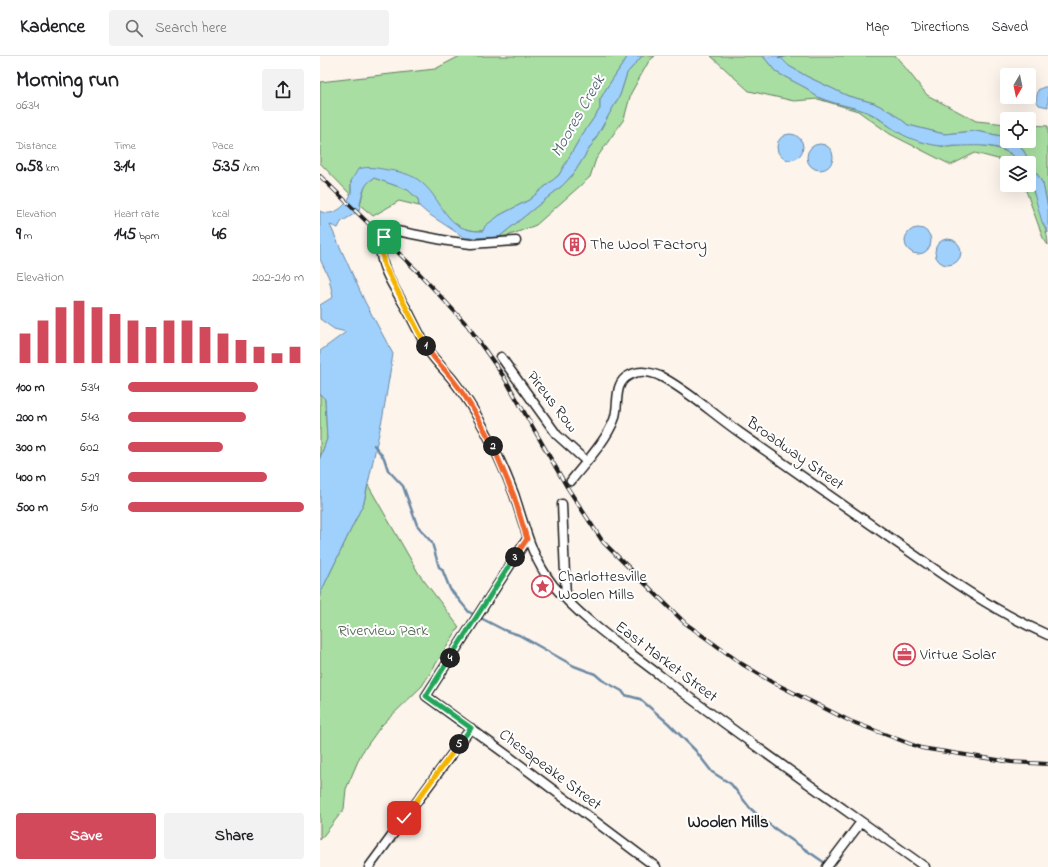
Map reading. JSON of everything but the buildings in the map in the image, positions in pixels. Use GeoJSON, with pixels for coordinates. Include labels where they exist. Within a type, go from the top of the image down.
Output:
{"type":"FeatureCollection","features":[{"type":"Feature","properties":{"kind":"street","name":"East Market Street"},"geometry":{"type":"LineString","coordinates":[[516,241],[471,244],[397,231],[387,234],[382,240],[381,246],[384,265],[390,280],[428,350],[453,380],[481,424],[499,458],[514,496],[527,539],[548,577],[566,598],[627,651],[809,786],[925,867]]}},
{"type":"Feature","properties":{"kind":"street","name":"Pireus Row"},"geometry":{"type":"LineString","coordinates":[[501,357],[557,435],[586,461]]}},
{"type":"Feature","properties":{"kind":"street","name":"Broadway Street"},"geometry":{"type":"LineString","coordinates":[[571,482],[614,420],[617,410],[618,391],[622,380],[631,374],[638,372],[653,373],[680,388],[729,425],[811,481],[970,594],[1022,623],[1048,635]]}},
{"type":"Feature","properties":{"kind":"street"},"geometry":{"type":"LineString","coordinates":[[562,504],[566,598]]}},
{"type":"Feature","properties":{"kind":"street","name":"Chesapeake Street"},"geometry":{"type":"LineString","coordinates":[[527,539],[470,625],[426,696],[656,867]]}},
{"type":"Feature","properties":{"kind":"street"},"geometry":{"type":"LineString","coordinates":[[368,867],[471,728]]}},
{"type":"Feature","properties":{"kind":"street"},"geometry":{"type":"LineString","coordinates":[[827,867],[861,822]]}},
{"type":"Feature","properties":{"kind":"green space"},"geometry":{"type":"Polygon","coordinates":[[[460,56],[628,56],[606,89],[600,100],[600,109],[580,138],[559,175],[529,200],[500,215],[486,226],[483,231],[468,230],[454,224],[448,216],[400,172],[351,181],[351,195],[320,163],[320,82],[435,69],[460,56]]]}},
{"type":"Feature","properties":{"kind":"green space"},"geometry":{"type":"Polygon","coordinates":[[[642,56],[655,56],[649,61],[631,93],[624,119],[596,159],[590,177],[536,225],[510,235],[499,237],[563,185],[574,173],[620,95],[627,73],[642,56]]]}},
{"type":"Feature","properties":{"kind":"green space"},"geometry":{"type":"Polygon","coordinates":[[[711,56],[763,56],[776,72],[808,89],[818,97],[869,113],[910,138],[929,144],[947,147],[980,145],[993,147],[1006,151],[1014,156],[1000,156],[1000,160],[975,153],[951,165],[890,134],[858,111],[818,99],[794,101],[749,91],[711,56]]]}},
{"type":"Feature","properties":{"kind":"green space"},"geometry":{"type":"Polygon","coordinates":[[[779,56],[896,56],[927,95],[976,121],[1000,123],[1000,136],[975,131],[944,134],[908,125],[893,113],[874,103],[848,96],[806,76],[789,66],[779,56]]]}},
{"type":"Feature","properties":{"kind":"green space"},"geometry":{"type":"Polygon","coordinates":[[[1036,125],[1048,126],[1048,208],[1043,184],[1036,172],[1036,156],[1026,156],[1022,148],[1036,148],[1036,125]]]}},
{"type":"Feature","properties":{"kind":"green space"},"geometry":{"type":"Polygon","coordinates":[[[374,178],[408,190],[418,199],[419,206],[399,201],[373,216],[360,205],[366,186],[370,180],[374,178]]]}},
{"type":"Feature","properties":{"kind":"green space"},"geometry":{"type":"Polygon","coordinates":[[[1027,192],[1033,192],[1039,205],[1048,239],[1048,245],[1043,238],[1027,192]]]}},
{"type":"Feature","properties":{"kind":"green space"},"geometry":{"type":"Polygon","coordinates":[[[320,394],[325,399],[327,439],[320,458],[320,394]]]}},
{"type":"Feature","properties":{"kind":"green space","name":"Riverview Park"},"geometry":{"type":"Polygon","coordinates":[[[368,485],[419,574],[459,627],[422,686],[381,726],[361,754],[346,789],[344,809],[320,840],[320,594],[364,502],[368,485]]]}},
{"type":"Feature","properties":{"kind":"water"},"geometry":{"type":"Polygon","coordinates":[[[628,56],[642,56],[627,73],[620,95],[574,173],[563,185],[499,237],[465,238],[427,213],[419,206],[418,199],[408,190],[374,178],[365,188],[361,197],[359,211],[341,222],[338,228],[330,225],[365,302],[393,354],[383,415],[364,502],[320,594],[320,458],[327,439],[325,399],[320,394],[320,351],[346,332],[334,329],[320,319],[320,305],[333,297],[329,278],[320,259],[320,211],[324,213],[333,212],[345,204],[351,194],[351,183],[358,169],[377,168],[399,172],[417,179],[426,186],[452,220],[460,226],[470,230],[483,231],[485,226],[500,215],[529,200],[559,175],[580,138],[600,109],[600,100],[606,89],[628,56]]]}},
{"type":"Feature","properties":{"kind":"water"},"geometry":{"type":"Polygon","coordinates":[[[763,56],[779,56],[789,66],[806,76],[848,96],[874,103],[893,113],[908,125],[944,134],[975,131],[1000,136],[1000,148],[1022,148],[1026,156],[1013,156],[992,147],[934,145],[912,139],[869,113],[818,97],[808,89],[776,72],[763,56]]]}},
{"type":"Feature","properties":{"kind":"water"},"geometry":{"type":"Polygon","coordinates":[[[1048,87],[1048,107],[1039,105],[1036,100],[1038,90],[1048,87]]]}},
{"type":"Feature","properties":{"kind":"water"},"geometry":{"type":"Polygon","coordinates":[[[790,134],[799,138],[803,147],[799,156],[790,160],[781,156],[777,147],[781,138],[790,134]]]}},
{"type":"Feature","properties":{"kind":"water"},"geometry":{"type":"Polygon","coordinates":[[[820,144],[829,148],[833,157],[829,166],[820,170],[811,166],[807,157],[811,148],[820,144]]]}},
{"type":"Feature","properties":{"kind":"water"},"geometry":{"type":"Polygon","coordinates":[[[1036,172],[1043,184],[1048,208],[1048,233],[1042,222],[1034,192],[1036,192],[1036,172]]]}},
{"type":"Feature","properties":{"kind":"water"},"geometry":{"type":"Polygon","coordinates":[[[918,228],[927,232],[931,241],[927,250],[918,254],[909,250],[905,241],[909,232],[918,228]]]}},
{"type":"Feature","properties":{"kind":"water"},"geometry":{"type":"Polygon","coordinates":[[[948,239],[957,243],[961,252],[957,261],[948,265],[939,261],[935,252],[939,243],[948,239]]]}},
{"type":"Feature","properties":{"kind":"waterway"},"geometry":{"type":"LineString","coordinates":[[779,58],[786,56]]}},
{"type":"Feature","properties":{"kind":"waterway"},"geometry":{"type":"LineString","coordinates":[[374,445],[384,458],[388,470],[403,486],[417,525],[432,543],[439,567],[442,569],[450,589],[469,612],[504,630],[519,635],[574,666],[595,674],[602,680],[622,691],[625,695],[640,699],[668,723],[695,750],[712,772],[731,784],[750,808],[764,821],[825,863]]}},
{"type":"Feature","properties":{"kind":"railway"},"geometry":{"type":"LineString","coordinates":[[320,176],[418,272],[468,326],[504,377],[567,487],[603,542],[685,623],[742,664],[772,682],[850,721],[921,748],[1011,762],[1048,764]]}},
{"type":"Feature","properties":{"kind":"place","name":"The Wool Factory"},"geometry":{"type":"Point","coordinates":[575,245]}},
{"type":"Feature","properties":{"kind":"place","name":"Charlottesville Woolen Mills"},"geometry":{"type":"Point","coordinates":[543,586]}},
{"type":"Feature","properties":{"kind":"place","name":"Virtue Solar"},"geometry":{"type":"Point","coordinates":[904,655]}},
{"type":"Feature","properties":{"kind":"district","name":"Woolen Mills"},"geometry":{"type":"Point","coordinates":[728,822]}},
{"type":"Feature","properties":{"kind":"route"},"geometry":{"type":"LineString","coordinates":[[384,237],[382,240],[381,250],[384,265],[390,280],[411,316],[428,350],[453,380],[471,407],[499,458],[514,496],[527,539],[470,625],[426,696],[471,728],[404,818]]}},
{"type":"Feature","properties":{"kind":"water label","name":"Moores Creek"},"geometry":{"type":"Point","coordinates":[578,116]}}]}
